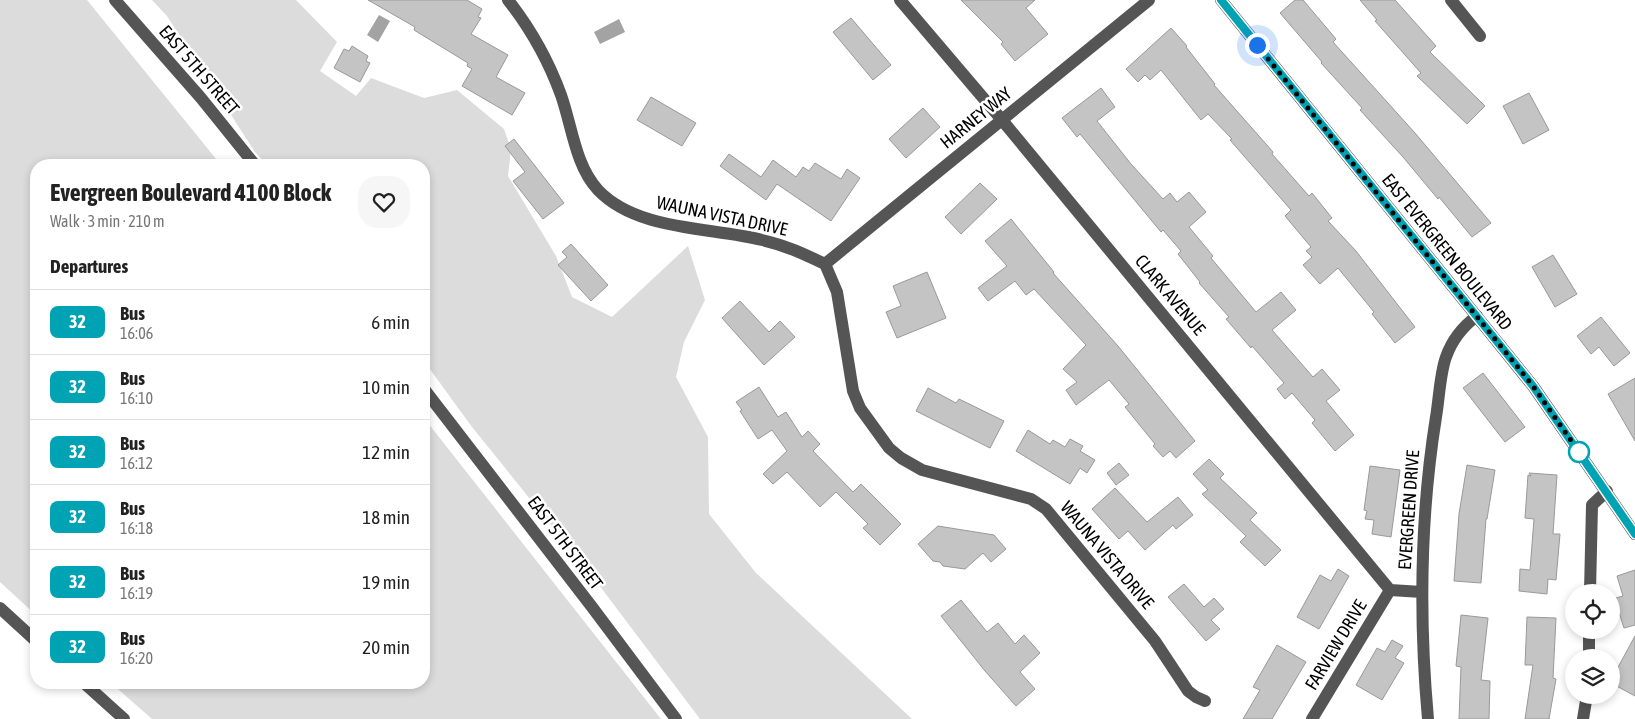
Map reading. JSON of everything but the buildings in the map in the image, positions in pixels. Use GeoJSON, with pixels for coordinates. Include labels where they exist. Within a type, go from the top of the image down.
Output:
{"type":"FeatureCollection","features":[{"type":"Feature","properties":{"kind":"street","name":"EAST 5TH STREET"},"geometry":{"type":"LineString","coordinates":[[115,0],[201,98],[250,159]]}},
{"type":"Feature","properties":{"kind":"street","name":"WAUNA VISTA DRIVE"},"geometry":{"type":"LineString","coordinates":[[508,0],[522,18],[551,70],[585,170],[598,189],[609,199],[634,214],[656,221],[762,239],[796,249],[825,264],[837,292],[853,391],[860,408],[889,448],[901,458],[922,470],[1031,499],[1046,509],[1155,641],[1188,691],[1205,701]]}},
{"type":"Feature","properties":{"kind":"street","name":"CLARK AVENUE"},"geometry":{"type":"LineString","coordinates":[[900,0],[1002,120],[1390,590]]}},
{"type":"Feature","properties":{"kind":"street","name":"HARNEY WAY"},"geometry":{"type":"LineString","coordinates":[[825,264],[1149,0]]}},
{"type":"Feature","properties":{"kind":"street","name":"EAST EVERGREEN BOULEVARD"},"geometry":{"type":"LineString","coordinates":[[1221,0],[1533,386],[1635,534]]}},
{"type":"Feature","properties":{"kind":"street"},"geometry":{"type":"LineString","coordinates":[[1451,0],[1480,36]]}},
{"type":"Feature","properties":{"kind":"street","name":"EVERGREEN DRIVE"},"geometry":{"type":"LineString","coordinates":[[1428,719],[1422,592],[1423,541],[1431,446],[1445,359],[1455,339],[1466,324],[1477,316]]}},
{"type":"Feature","properties":{"kind":"street","name":"EAST 5TH STREET"},"geometry":{"type":"LineString","coordinates":[[430,397],[676,719]]}},
{"type":"Feature","properties":{"kind":"street"},"geometry":{"type":"LineString","coordinates":[[1590,584],[1592,506],[1607,491]]}},
{"type":"Feature","properties":{"kind":"street"},"geometry":{"type":"LineString","coordinates":[[1390,590],[1422,592]]}},
{"type":"Feature","properties":{"kind":"street","name":"FARVIEW DRIVE"},"geometry":{"type":"LineString","coordinates":[[1312,719],[1390,590]]}},
{"type":"Feature","properties":{"kind":"street"},"geometry":{"type":"LineString","coordinates":[[0,608],[30,636]]}},
{"type":"Feature","properties":{"kind":"street"},"geometry":{"type":"LineString","coordinates":[[91,689],[124,719]]}},
{"type":"Feature","properties":{"kind":"street"},"geometry":{"type":"LineString","coordinates":[[1583,719],[1586,704]]}},
{"type":"Feature","properties":{"kind":"shaded area"},"geometry":{"type":"Polygon","coordinates":[[[0,0],[87,0],[216,159],[30,159],[30,610],[0,582],[0,0]]]}},
{"type":"Feature","properties":{"kind":"shaded area"},"geometry":{"type":"Polygon","coordinates":[[[152,0],[296,0],[337,42],[320,71],[356,96],[371,78],[424,98],[457,90],[504,129],[511,149],[508,176],[556,256],[572,297],[612,317],[688,246],[705,300],[684,342],[676,377],[708,437],[709,514],[756,573],[912,719],[700,719],[593,577],[472,427],[430,369],[430,159],[261,159],[255,152],[167,16],[152,0]]]}},
{"type":"Feature","properties":{"kind":"shaded area"},"geometry":{"type":"Polygon","coordinates":[[[379,15],[390,21],[378,42],[367,35],[379,15]]]}},
{"type":"Feature","properties":{"kind":"shaded area"},"geometry":{"type":"Polygon","coordinates":[[[619,19],[625,32],[600,44],[594,32],[619,19]]]}},
{"type":"Feature","properties":{"kind":"shaded area"},"geometry":{"type":"Polygon","coordinates":[[[430,426],[661,719],[152,719],[118,689],[430,689],[430,426]]]}},
{"type":"Feature","properties":{"kind":"bus line","name":"32"},"geometry":{"type":"LineString","coordinates":[[1221,0],[1533,386],[1635,534]]}},
{"type":"Feature","properties":{"kind":"route"},"geometry":{"type":"LineString","coordinates":[[1257,45],[1533,386],[1579,452]]}}]}
